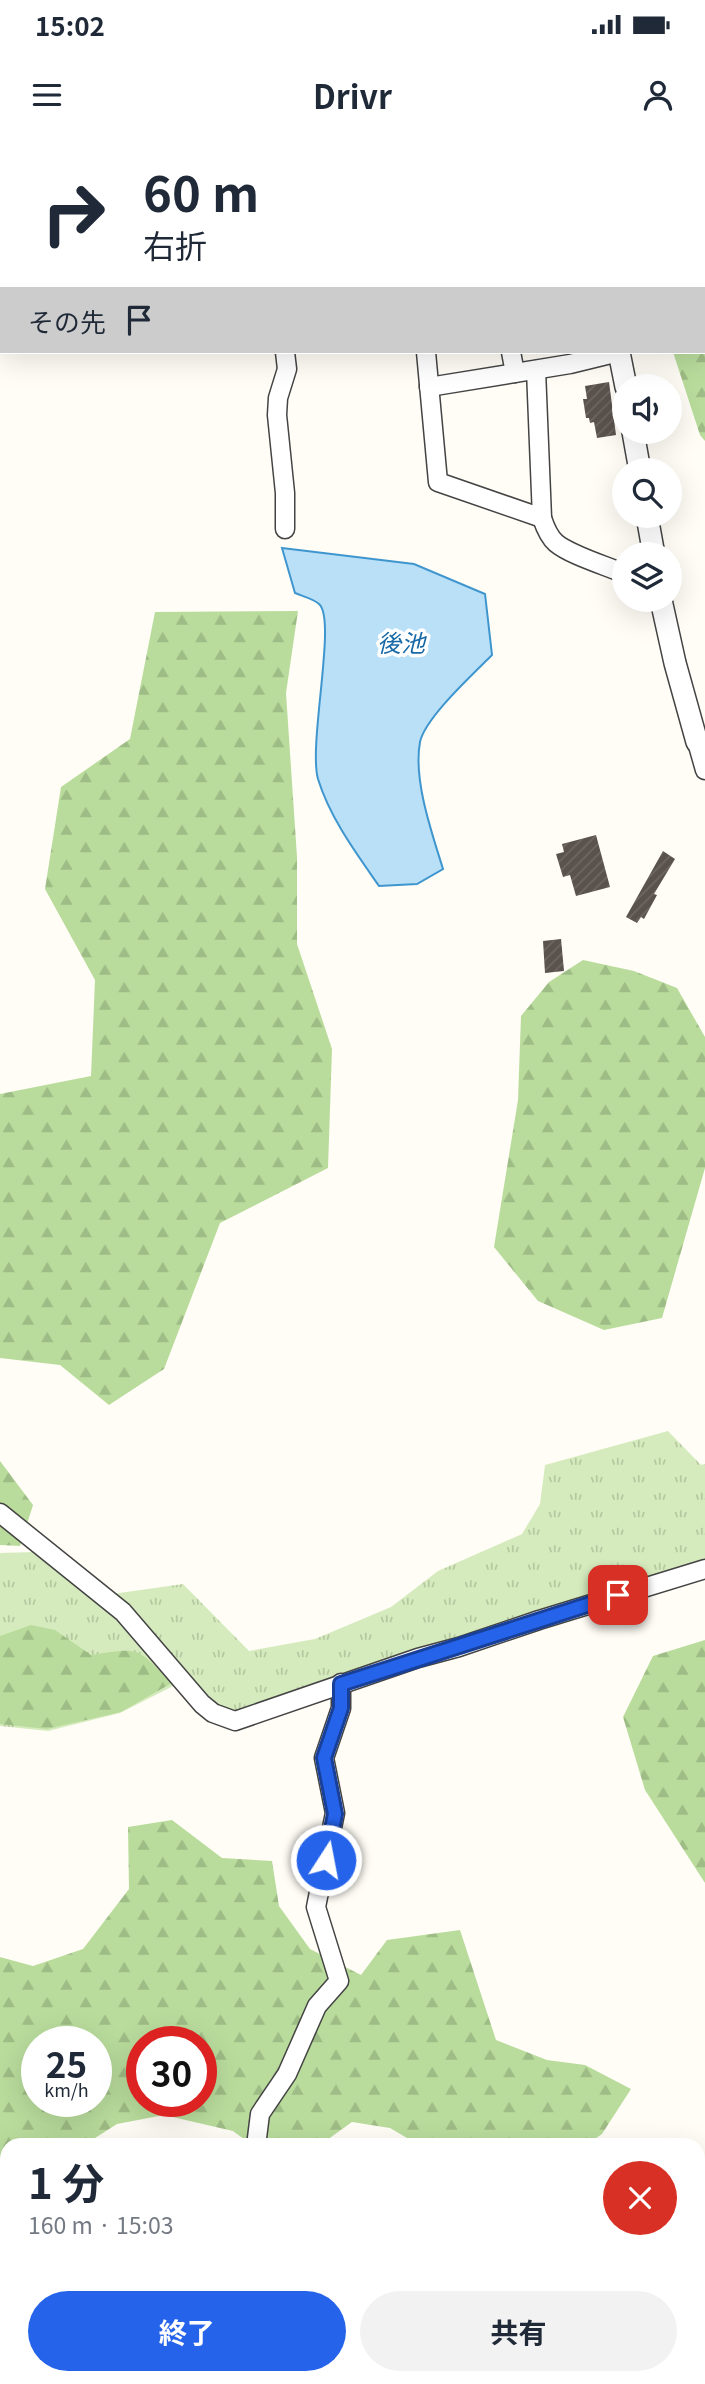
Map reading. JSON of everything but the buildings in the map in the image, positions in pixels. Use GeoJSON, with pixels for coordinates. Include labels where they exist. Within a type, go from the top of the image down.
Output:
{"type":"FeatureCollection","features":[{"type":"Feature","properties":{"kind":"street"},"geometry":{"type":"LineString","coordinates":[[285,354],[287,369],[278,398],[277,415],[285,493],[285,529]]}},
{"type":"Feature","properties":{"kind":"street"},"geometry":{"type":"LineString","coordinates":[[426,354],[438,482],[542,518]]}},
{"type":"Feature","properties":{"kind":"street"},"geometry":{"type":"LineString","coordinates":[[511,354],[515,373]]}},
{"type":"Feature","properties":{"kind":"street"},"geometry":{"type":"LineString","coordinates":[[429,387],[592,360],[612,354]]}},
{"type":"Feature","properties":{"kind":"street"},"geometry":{"type":"LineString","coordinates":[[619,354],[623,374]]}},
{"type":"Feature","properties":{"kind":"street"},"geometry":{"type":"LineString","coordinates":[[536,370],[542,518],[556,543],[612,568]]}},
{"type":"Feature","properties":{"kind":"street"},"geometry":{"type":"LineString","coordinates":[[664,612],[675,663],[705,770]]}},
{"type":"Feature","properties":{"kind":"street"},"geometry":{"type":"LineString","coordinates":[[0,1513],[123,1612],[202,1704],[213,1713],[234,1721],[341,1684],[705,1569]]}},
{"type":"Feature","properties":{"kind":"street"},"geometry":{"type":"LineString","coordinates":[[258,2138],[261,2114],[287,2074],[317,2007],[339,1981],[316,1907],[335,1814],[324,1758],[341,1708],[341,1684]]}},
{"type":"Feature","properties":{"kind":"green space"},"geometry":{"type":"Polygon","coordinates":[[[674,354],[705,354],[705,441],[700,435],[674,354]]]}},
{"type":"Feature","properties":{"kind":"green space"},"geometry":{"type":"Polygon","coordinates":[[[298,611],[286,693],[297,857],[297,944],[332,1049],[328,1168],[220,1223],[164,1369],[109,1405],[60,1365],[0,1358],[0,1094],[91,1076],[95,980],[45,889],[61,787],[130,739],[155,612],[298,611]]]}},
{"type":"Feature","properties":{"kind":"green space"},"geometry":{"type":"Polygon","coordinates":[[[583,960],[634,971],[677,988],[705,1037],[705,1168],[662,1318],[604,1330],[538,1301],[494,1247],[518,1100],[521,1016],[549,982],[583,960]]]}},
{"type":"Feature","properties":{"kind":"green space"},"geometry":{"type":"Polygon","coordinates":[[[668,1431],[701,1465],[705,1464],[705,1563],[235,1715],[217,1710],[187,1679],[120,1713],[48,1731],[0,1726],[0,1553],[36,1552],[91,1597],[183,1584],[249,1651],[315,1639],[391,1607],[438,1571],[522,1534],[540,1504],[545,1465],[668,1431]]]}},
{"type":"Feature","properties":{"kind":"green space"},"geometry":{"type":"Polygon","coordinates":[[[0,1461],[33,1505],[20,1546],[0,1545],[0,1461]]]}},
{"type":"Feature","properties":{"kind":"green space"},"geometry":{"type":"Polygon","coordinates":[[[31,1625],[55,1630],[91,1655],[120,1651],[137,1652],[172,1683],[121,1712],[47,1729],[0,1724],[0,1636],[31,1625]]]}},
{"type":"Feature","properties":{"kind":"green space"},"geometry":{"type":"Polygon","coordinates":[[[705,1640],[705,1883],[645,1790],[623,1717],[653,1656],[705,1640]]]}},
{"type":"Feature","properties":{"kind":"green space"},"geometry":{"type":"Polygon","coordinates":[[[172,1820],[222,1858],[272,1861],[279,1906],[310,1949],[361,1975],[387,1940],[460,1930],[496,2040],[547,2060],[585,2065],[631,2089],[602,2134],[596,2138],[407,2138],[390,2128],[352,2122],[330,2138],[242,2138],[233,2131],[173,2117],[217,2117],[217,2026],[126,2026],[126,2117],[154,2117],[117,2124],[95,2138],[0,2138],[0,1957],[33,1966],[83,1949],[129,1889],[128,1827],[172,1820]]]}},
{"type":"Feature","properties":{"kind":"water","name":"後池"},"geometry":{"type":"Polygon","coordinates":[[[282,548],[414,564],[485,594],[492,655],[440,709],[420,742],[421,789],[443,869],[417,884],[379,886],[329,808],[318,779],[316,762],[324,657],[324,614],[317,602],[295,593],[282,548]]]}},
{"type":"Feature","properties":{"kind":"route"},"geometry":{"type":"LineString","coordinates":[[326,1860],[335,1814],[324,1758],[341,1708],[341,1684],[618,1595]]}}]}
